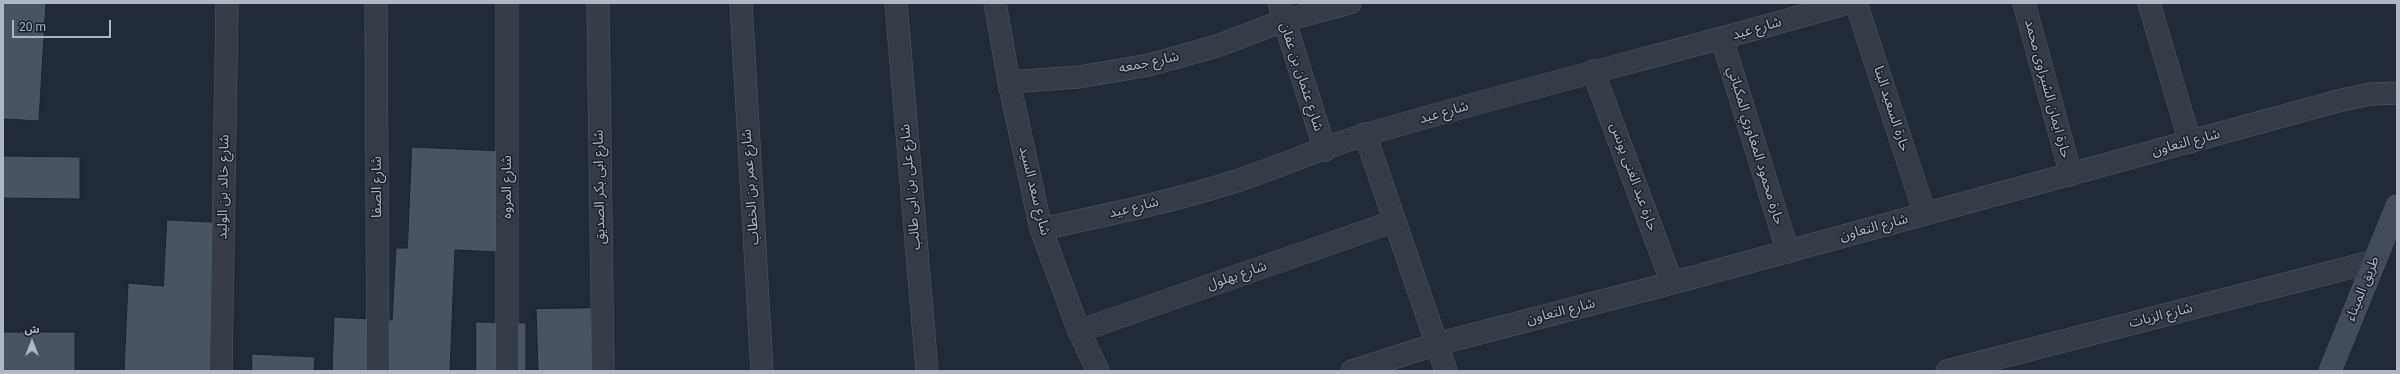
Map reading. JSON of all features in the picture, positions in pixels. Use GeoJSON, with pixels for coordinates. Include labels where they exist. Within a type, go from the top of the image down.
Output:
{"type":"FeatureCollection","features":[{"type":"Feature","properties":{"kind":"street","name":"شارع خالد بن الوليد"},"geometry":{"type":"LineString","coordinates":[[221,371],[227,3]]}},
{"type":"Feature","properties":{"kind":"street","name":"شارع الصفا"},"geometry":{"type":"LineString","coordinates":[[376,3],[378,371]]}},
{"type":"Feature","properties":{"kind":"street","name":"شارع المروه"},"geometry":{"type":"LineString","coordinates":[[507,3],[507,371]]}},
{"type":"Feature","properties":{"kind":"street","name":"شارع ابى بكر الصديق"},"geometry":{"type":"LineString","coordinates":[[598,3],[603,371]]}},
{"type":"Feature","properties":{"kind":"street","name":"شارع عمر بن الخطاب"},"geometry":{"type":"LineString","coordinates":[[741,3],[762,371]]}},
{"type":"Feature","properties":{"kind":"street","name":"شارع على بن ابى طالب"},"geometry":{"type":"LineString","coordinates":[[896,3],[927,371]]}},
{"type":"Feature","properties":{"kind":"street","name":"شارع سعد السيد"},"geometry":{"type":"LineString","coordinates":[[995,3],[1008,82],[1041,229],[1079,331],[1098,371]]}},
{"type":"Feature","properties":{"kind":"street","name":"شارع جمعه"},"geometry":{"type":"LineString","coordinates":[[1008,82],[1079,77],[1149,65],[1217,46],[1281,12],[1350,3]]}},
{"type":"Feature","properties":{"kind":"street","name":"شارع عيد"},"geometry":{"type":"LineString","coordinates":[[1041,229],[1137,209],[1225,184],[1325,150],[1365,134],[1593,71],[1722,39],[1848,3]]}},
{"type":"Feature","properties":{"kind":"street","name":"حارة السعيد البنا"},"geometry":{"type":"LineString","coordinates":[[1856,3],[1925,214]]}},
{"type":"Feature","properties":{"kind":"street","name":"حارة ايمان الشبراوى محمد"},"geometry":{"type":"LineString","coordinates":[[2024,3],[2070,174]]}},
{"type":"Feature","properties":{"kind":"street"},"geometry":{"type":"LineString","coordinates":[[2149,3],[2190,142]]}},
{"type":"Feature","properties":{"kind":"street","name":"شارع عثمان بن عفان"},"geometry":{"type":"LineString","coordinates":[[1281,12],[1325,150]]}},
{"type":"Feature","properties":{"kind":"street","name":"حارة محمود المغاوري المكباتي"},"geometry":{"type":"LineString","coordinates":[[1722,39],[1788,252]]}},
{"type":"Feature","properties":{"kind":"street","name":"حارة عبد الغنى يونس"},"geometry":{"type":"LineString","coordinates":[[1593,71],[1672,283]]}},
{"type":"Feature","properties":{"kind":"street","name":"شارع التعاون"},"geometry":{"type":"LineString","coordinates":[[1352,371],[1437,344],[1788,252],[2070,174],[2370,94],[2397,93]]}},
{"type":"Feature","properties":{"kind":"street"},"geometry":{"type":"LineString","coordinates":[[1365,134],[1446,371]]}},
{"type":"Feature","properties":{"kind":"street","name":"طريق الميناء"},"geometry":{"type":"LineString","coordinates":[[2330,371],[2397,206]]}},
{"type":"Feature","properties":{"kind":"street","name":"شارع بهلول"},"geometry":{"type":"LineString","coordinates":[[1079,331],[1395,221]]}},
{"type":"Feature","properties":{"kind":"street","name":"شارع الزيات"},"geometry":{"type":"LineString","coordinates":[[1947,371],[2375,261]]}},
{"type":"Feature","properties":{"kind":"building"},"geometry":{"type":"Polygon","coordinates":[[[3,3],[46,3],[39,121],[3,119],[3,3]]]}},
{"type":"Feature","properties":{"kind":"building"},"geometry":{"type":"Polygon","coordinates":[[[412,147],[503,151],[499,252],[455,250],[450,371],[332,371],[334,317],[392,320],[396,248],[407,248],[412,147]]]}},
{"type":"Feature","properties":{"kind":"building"},"geometry":{"type":"Polygon","coordinates":[[[3,156],[80,157],[80,199],[3,198],[3,156]]]}},
{"type":"Feature","properties":{"kind":"building"},"geometry":{"type":"Polygon","coordinates":[[[167,220],[234,223],[226,371],[124,371],[128,283],[163,286],[167,220]]]}},
{"type":"Feature","properties":{"kind":"building"},"geometry":{"type":"Polygon","coordinates":[[[591,308],[593,371],[538,371],[536,309],[591,308]]]}},
{"type":"Feature","properties":{"kind":"building"},"geometry":{"type":"Polygon","coordinates":[[[476,322],[526,323],[526,371],[476,371],[476,322]]]}},
{"type":"Feature","properties":{"kind":"building"},"geometry":{"type":"Polygon","coordinates":[[[3,332],[75,332],[75,371],[3,371],[3,332]]]}},
{"type":"Feature","properties":{"kind":"building"},"geometry":{"type":"Polygon","coordinates":[[[252,354],[315,357],[314,371],[252,371],[252,354]]]}}]}
